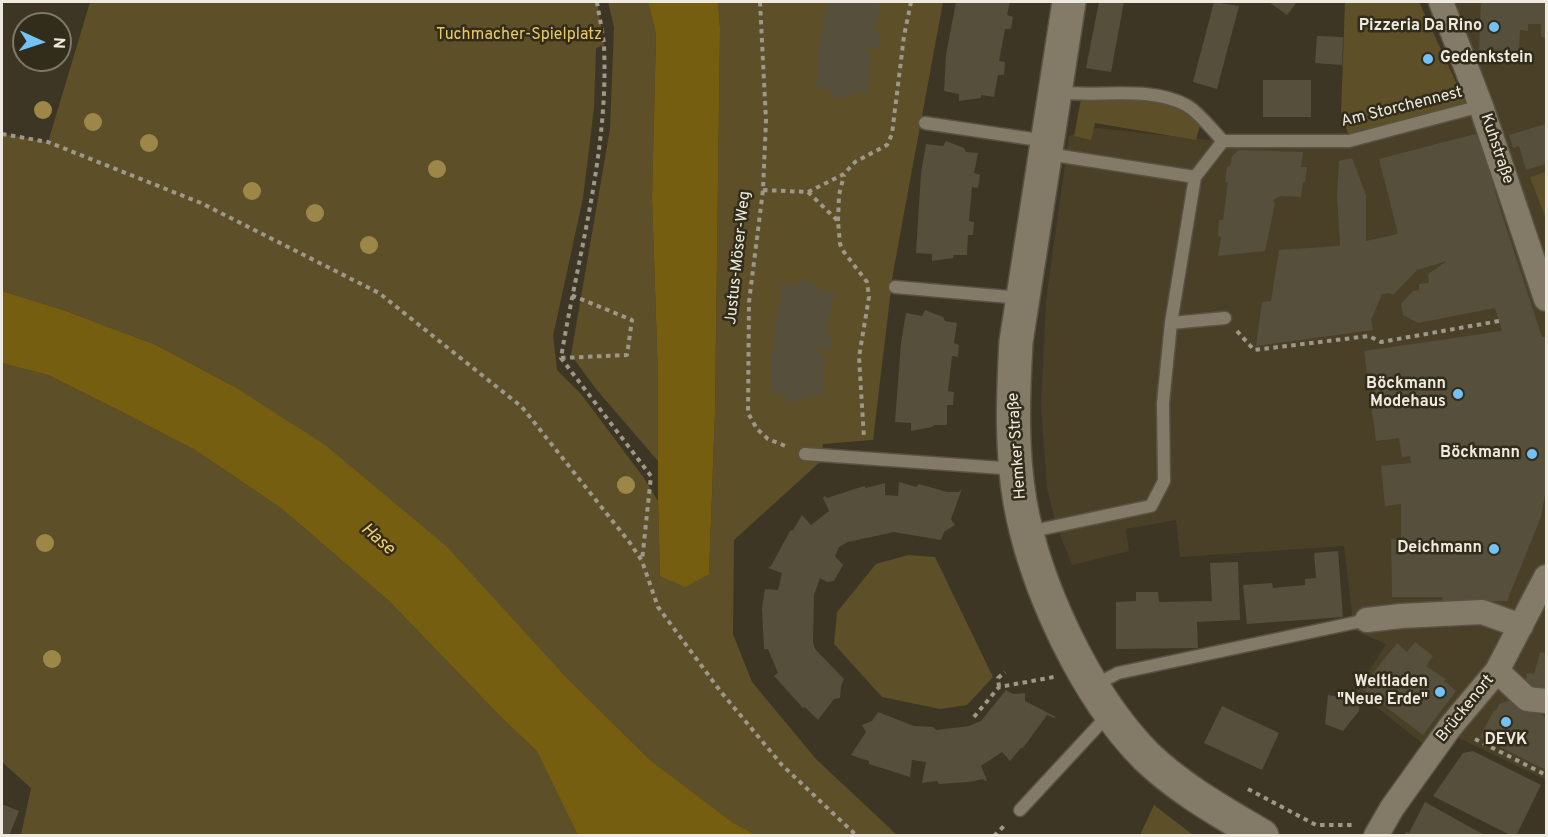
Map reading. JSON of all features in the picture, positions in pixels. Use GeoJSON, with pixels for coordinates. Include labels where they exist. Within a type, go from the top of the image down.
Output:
{"type":"FeatureCollection","features":[{"type":"Feature","properties":{"kind":"main road","name":"Hemker Straße"},"geometry":{"type":"LineString","coordinates":[[1070,2],[1021,298],[1016,342],[1013,397],[1016,469],[1026,532],[1039,574],[1066,638],[1111,713],[1146,756],[1195,796],[1263,836]]}},
{"type":"Feature","properties":{"kind":"street","name":"Kuhstraße"},"geometry":{"type":"LineString","coordinates":[[1441,2],[1481,105],[1546,299]]}},
{"type":"Feature","properties":{"kind":"street","name":"Brückenort"},"geometry":{"type":"LineString","coordinates":[[1377,834],[1392,808],[1450,727],[1497,671],[1546,577]]}},
{"type":"Feature","properties":{"kind":"street"},"geometry":{"type":"LineString","coordinates":[[1367,620],[1482,612],[1521,626]]}},
{"type":"Feature","properties":{"kind":"street"},"geometry":{"type":"LineString","coordinates":[[1497,671],[1527,699],[1546,701]]}},
{"type":"Feature","properties":{"kind":"lane"},"geometry":{"type":"LineString","coordinates":[[1026,532],[1151,506],[1164,481],[1162,403],[1171,323],[1195,177],[1223,141],[1188,105],[1155,95],[1055,92]]}},
{"type":"Feature","properties":{"kind":"lane","name":"Am Storchennest"},"geometry":{"type":"LineString","coordinates":[[1223,141],[1349,141],[1481,105]]}},
{"type":"Feature","properties":{"kind":"lane"},"geometry":{"type":"LineString","coordinates":[[926,123],[1195,177]]}},
{"type":"Feature","properties":{"kind":"lane"},"geometry":{"type":"LineString","coordinates":[[895,287],[1021,298]]}},
{"type":"Feature","properties":{"kind":"lane"},"geometry":{"type":"LineString","coordinates":[[1171,323],[1225,318]]}},
{"type":"Feature","properties":{"kind":"lane"},"geometry":{"type":"LineString","coordinates":[[804,454],[1016,469]]}},
{"type":"Feature","properties":{"kind":"lane"},"geometry":{"type":"LineString","coordinates":[[1093,686],[1118,672],[1367,620]]}},
{"type":"Feature","properties":{"kind":"lane"},"geometry":{"type":"LineString","coordinates":[[1020,810],[1111,713]]}},
{"type":"Feature","properties":{"kind":"path"},"geometry":{"type":"LineString","coordinates":[[597,2],[604,45],[602,125],[591,201],[571,295],[561,358],[651,476],[642,561]]}},
{"type":"Feature","properties":{"kind":"path","name":"Justus-Möser-Weg"},"geometry":{"type":"LineString","coordinates":[[760,2],[766,120],[763,190],[749,302],[748,413],[757,429],[768,440],[804,454]]}},
{"type":"Feature","properties":{"kind":"path"},"geometry":{"type":"LineString","coordinates":[[763,190],[808,192],[844,174],[855,162],[887,145],[892,134],[904,36],[911,2]]}},
{"type":"Feature","properties":{"kind":"path"},"geometry":{"type":"LineString","coordinates":[[2,134],[48,142],[201,203],[379,294],[522,407],[630,543],[642,561],[658,607],[721,692],[782,765],[857,836]]}},
{"type":"Feature","properties":{"kind":"path"},"geometry":{"type":"LineString","coordinates":[[844,174],[839,195],[840,244],[867,282],[868,297],[859,357],[865,459]]}},
{"type":"Feature","properties":{"kind":"path"},"geometry":{"type":"LineString","coordinates":[[808,192],[838,221]]}},
{"type":"Feature","properties":{"kind":"path"},"geometry":{"type":"LineString","coordinates":[[561,358],[627,355],[632,320],[571,295]]}},
{"type":"Feature","properties":{"kind":"path"},"geometry":{"type":"LineString","coordinates":[[1225,318],[1254,351],[1369,336],[1381,342],[1499,321]]}},
{"type":"Feature","properties":{"kind":"path"},"geometry":{"type":"LineString","coordinates":[[999,687],[998,678],[1005,672]]}},
{"type":"Feature","properties":{"kind":"path"},"geometry":{"type":"LineString","coordinates":[[974,717],[999,687],[1058,676]]}},
{"type":"Feature","properties":{"kind":"path"},"geometry":{"type":"LineString","coordinates":[[1450,727],[1546,775]]}},
{"type":"Feature","properties":{"kind":"path"},"geometry":{"type":"LineString","coordinates":[[1244,787],[1316,825],[1353,824],[1377,834]]}},
{"type":"Feature","properties":{"kind":"shaded area"},"geometry":{"type":"Polygon","coordinates":[[[1449,2],[1546,2],[1546,780],[1440,729],[1427,747],[1356,691],[1386,644],[1354,630],[1344,546],[1180,557],[1176,520],[1126,529],[1129,551],[1072,565],[1056,524],[1047,488],[1041,405],[1046,300],[1069,136],[1097,128],[1217,141],[1351,144],[1469,114],[1449,2]]]}},
{"type":"Feature","properties":{"kind":"green space","name":"Tuchmacher-Spielplatz"},"geometry":{"type":"Polygon","coordinates":[[[90,2],[597,2],[604,45],[596,48],[594,108],[583,198],[553,336],[557,370],[581,394],[644,478],[658,501],[660,576],[709,574],[715,412],[720,28],[718,2],[943,2],[893,273],[873,440],[823,444],[820,462],[734,540],[733,634],[752,682],[816,759],[897,835],[756,835],[732,822],[650,760],[562,673],[233,386],[156,345],[63,310],[2,291],[2,134],[48,142],[69,72],[72,72],[72,62],[90,2]]]}},
{"type":"Feature","properties":{"kind":"green space"},"geometry":{"type":"Polygon","coordinates":[[[608,2],[648,2],[656,34],[652,198],[658,377],[658,461],[596,389],[571,355],[610,129],[614,27],[608,2]]]}},
{"type":"Feature","properties":{"kind":"green space"},"geometry":{"type":"Polygon","coordinates":[[[1345,2],[1419,2],[1467,106],[1349,137],[1341,112],[1345,2]]]}},
{"type":"Feature","properties":{"kind":"green space"},"geometry":{"type":"Polygon","coordinates":[[[1081,99],[1154,100],[1184,109],[1200,125],[1196,140],[1095,123],[1091,140],[1074,136],[1081,99]]]}},
{"type":"Feature","properties":{"kind":"green space"},"geometry":{"type":"Polygon","coordinates":[[[1546,172],[1546,219],[1530,177],[1546,172]]]}},
{"type":"Feature","properties":{"kind":"green space"},"geometry":{"type":"Polygon","coordinates":[[[2,363],[48,375],[124,413],[195,450],[281,508],[389,601],[502,718],[603,814],[632,835],[21,835],[31,788],[2,762],[2,363]]]}},
{"type":"Feature","properties":{"kind":"green space"},"geometry":{"type":"Polygon","coordinates":[[[908,555],[935,557],[993,677],[967,705],[940,709],[882,697],[834,644],[837,612],[876,564],[908,555]]]}},
{"type":"Feature","properties":{"kind":"green space"},"geometry":{"type":"Polygon","coordinates":[[[1154,805],[1193,835],[1140,835],[1154,805]]]}},
{"type":"Feature","properties":{"kind":"water"},"geometry":{"type":"Polygon","coordinates":[[[648,2],[718,2],[720,28],[715,412],[709,574],[685,587],[660,576],[658,377],[652,198],[656,34],[648,2]]]}},
{"type":"Feature","properties":{"kind":"water","name":"Hase"},"geometry":{"type":"Polygon","coordinates":[[[2,291],[63,310],[156,345],[233,386],[325,445],[446,546],[562,673],[650,760],[732,822],[756,835],[632,835],[603,814],[502,718],[389,601],[281,508],[195,450],[124,413],[48,375],[2,363],[2,291]]]}},
{"type":"Feature","properties":{"kind":"building"},"geometry":{"type":"Polygon","coordinates":[[[827,2],[881,2],[874,32],[881,35],[879,49],[867,47],[866,52],[871,54],[869,93],[854,92],[852,96],[832,98],[832,90],[816,87],[820,39],[827,2]]]}},
{"type":"Feature","properties":{"kind":"building"},"geometry":{"type":"Polygon","coordinates":[[[956,2],[1010,2],[1007,15],[1013,17],[1011,29],[1005,29],[999,61],[1005,62],[1004,75],[998,75],[994,97],[981,95],[981,98],[959,101],[959,94],[944,91],[946,55],[956,2]]]}},
{"type":"Feature","properties":{"kind":"building"},"geometry":{"type":"Polygon","coordinates":[[[1099,2],[1124,2],[1111,72],[1086,68],[1099,2]]]}},
{"type":"Feature","properties":{"kind":"building"},"geometry":{"type":"Polygon","coordinates":[[[1214,2],[1239,6],[1217,89],[1193,82],[1214,2]]]}},
{"type":"Feature","properties":{"kind":"building"},"geometry":{"type":"Polygon","coordinates":[[[1269,2],[1297,2],[1287,15],[1269,2]]]}},
{"type":"Feature","properties":{"kind":"building"},"geometry":{"type":"Polygon","coordinates":[[[1481,2],[1546,2],[1546,38],[1541,37],[1541,24],[1528,24],[1528,31],[1520,30],[1519,52],[1479,50],[1481,2]]]}},
{"type":"Feature","properties":{"kind":"building"},"geometry":{"type":"Polygon","coordinates":[[[1317,36],[1343,37],[1342,65],[1315,63],[1317,36]]]}},
{"type":"Feature","properties":{"kind":"building"},"geometry":{"type":"Polygon","coordinates":[[[1263,80],[1311,80],[1311,117],[1263,117],[1263,80]]]}},
{"type":"Feature","properties":{"kind":"building"},"geometry":{"type":"Polygon","coordinates":[[[1546,124],[1546,164],[1526,170],[1519,146],[1513,148],[1509,135],[1546,124]]]}},
{"type":"Feature","properties":{"kind":"building"},"geometry":{"type":"Polygon","coordinates":[[[1479,133],[1500,209],[1542,337],[1546,337],[1546,490],[1541,517],[1507,601],[1443,601],[1442,597],[1392,597],[1391,539],[1401,539],[1401,504],[1385,506],[1381,466],[1411,463],[1410,456],[1402,457],[1399,438],[1376,441],[1364,351],[1502,331],[1495,308],[1418,323],[1403,315],[1401,304],[1413,291],[1419,290],[1419,284],[1429,283],[1428,274],[1447,261],[1417,270],[1393,295],[1382,294],[1371,320],[1373,330],[1256,346],[1262,302],[1271,301],[1279,250],[1340,246],[1337,194],[1339,161],[1352,158],[1366,195],[1366,241],[1398,234],[1379,159],[1479,133]]]}},
{"type":"Feature","properties":{"kind":"building"},"geometry":{"type":"Polygon","coordinates":[[[946,141],[964,148],[966,152],[978,153],[974,173],[980,175],[978,188],[972,187],[969,221],[974,222],[973,235],[968,235],[967,255],[954,255],[953,258],[932,261],[932,254],[916,253],[921,173],[926,144],[943,146],[946,141]]]}},
{"type":"Feature","properties":{"kind":"building"},"geometry":{"type":"Polygon","coordinates":[[[1239,150],[1303,152],[1301,167],[1307,167],[1305,182],[1303,182],[1301,197],[1280,196],[1273,200],[1275,203],[1265,251],[1218,256],[1221,237],[1218,236],[1219,220],[1223,220],[1228,182],[1225,182],[1227,166],[1230,166],[1232,156],[1239,150]]]}},
{"type":"Feature","properties":{"kind":"building"},"geometry":{"type":"Polygon","coordinates":[[[799,279],[818,286],[819,290],[834,293],[826,334],[832,336],[831,350],[820,348],[820,354],[825,356],[823,395],[809,395],[807,398],[786,402],[786,394],[771,393],[771,360],[782,283],[798,286],[799,279]]]}},
{"type":"Feature","properties":{"kind":"building"},"geometry":{"type":"Polygon","coordinates":[[[925,310],[943,317],[945,321],[957,323],[954,343],[959,345],[958,357],[952,356],[948,391],[954,392],[953,405],[947,405],[947,425],[934,425],[911,431],[911,423],[895,422],[901,343],[906,313],[922,316],[925,310]]]}},
{"type":"Feature","properties":{"kind":"building"},"geometry":{"type":"Polygon","coordinates":[[[899,482],[916,487],[919,484],[947,492],[959,492],[962,489],[951,519],[955,525],[944,532],[941,540],[894,532],[848,542],[839,547],[835,556],[843,565],[834,581],[827,582],[820,578],[814,595],[813,642],[815,649],[844,679],[840,698],[834,699],[818,720],[805,707],[803,708],[774,676],[778,673],[768,649],[764,649],[762,608],[765,589],[778,590],[782,573],[768,568],[802,515],[811,525],[829,511],[823,498],[825,496],[827,498],[864,486],[866,488],[885,483],[885,495],[898,496],[899,482]]]}},
{"type":"Feature","properties":{"kind":"building"},"geometry":{"type":"Polygon","coordinates":[[[1338,551],[1343,617],[1247,624],[1243,585],[1272,583],[1273,588],[1305,585],[1305,579],[1316,578],[1314,553],[1338,551]]]}},
{"type":"Feature","properties":{"kind":"building"},"geometry":{"type":"Polygon","coordinates":[[[1238,562],[1240,620],[1197,622],[1198,648],[1116,649],[1116,602],[1136,601],[1136,592],[1158,592],[1159,602],[1212,601],[1210,563],[1238,562]]]}},
{"type":"Feature","properties":{"kind":"building"},"geometry":{"type":"Polygon","coordinates":[[[1415,642],[1433,656],[1426,666],[1446,679],[1444,681],[1456,691],[1423,735],[1361,688],[1397,643],[1407,652],[1415,642]]]}},
{"type":"Feature","properties":{"kind":"building"},"geometry":{"type":"Polygon","coordinates":[[[1540,652],[1546,653],[1546,690],[1525,688],[1527,673],[1534,674],[1540,652]]]}},
{"type":"Feature","properties":{"kind":"building"},"geometry":{"type":"Polygon","coordinates":[[[1006,690],[1013,694],[1025,693],[1025,701],[1056,717],[1047,715],[1023,748],[1010,761],[1002,752],[981,766],[987,780],[985,781],[983,779],[939,784],[937,781],[922,783],[926,762],[912,760],[910,777],[869,764],[869,761],[851,755],[866,732],[862,725],[872,721],[878,712],[914,726],[933,727],[936,730],[969,726],[981,721],[1006,690]]]}},
{"type":"Feature","properties":{"kind":"building"},"geometry":{"type":"Polygon","coordinates":[[[1328,695],[1360,700],[1359,711],[1343,731],[1325,724],[1328,695]]]}},
{"type":"Feature","properties":{"kind":"building"},"geometry":{"type":"Polygon","coordinates":[[[1510,700],[1546,717],[1546,770],[1480,737],[1494,710],[1496,711],[1499,704],[1510,700]]]}},
{"type":"Feature","properties":{"kind":"building"},"geometry":{"type":"Polygon","coordinates":[[[1222,706],[1279,733],[1262,770],[1204,743],[1222,706]]]}},
{"type":"Feature","properties":{"kind":"building"},"geometry":{"type":"Polygon","coordinates":[[[1473,751],[1541,785],[1516,836],[1433,796],[1463,753],[1473,751]]]}},
{"type":"Feature","properties":{"kind":"building"},"geometry":{"type":"Polygon","coordinates":[[[1425,802],[1486,836],[1404,836],[1406,832],[1409,833],[1425,802]]]}},
{"type":"Feature","properties":{"kind":"building"},"geometry":{"type":"Polygon","coordinates":[[[2,804],[19,811],[9,836],[2,836],[2,804]]]}},
{"type":"Feature","properties":{"kind":"waterway"},"geometry":{"type":"LineString","coordinates":[[560,740],[607,836]]}},
{"type":"Feature","properties":{"kind":"place","name":"Pizzeria Da Rino"},"geometry":{"type":"Point","coordinates":[1494,27]}},
{"type":"Feature","properties":{"kind":"place","name":"Gedenkstein"},"geometry":{"type":"Point","coordinates":[1428,59]}},
{"type":"Feature","properties":{"kind":"place","name":"Böckmann Modehaus"},"geometry":{"type":"Point","coordinates":[1458,394]}},
{"type":"Feature","properties":{"kind":"place","name":"Böckmann"},"geometry":{"type":"Point","coordinates":[1532,454]}},
{"type":"Feature","properties":{"kind":"place","name":"Deichmann"},"geometry":{"type":"Point","coordinates":[1494,549]}},
{"type":"Feature","properties":{"kind":"place","name":"Weltladen \"Neue Erde\""},"geometry":{"type":"Point","coordinates":[1440,692]}},
{"type":"Feature","properties":{"kind":"place","name":"DEVK"},"geometry":{"type":"Point","coordinates":[1506,722]}}]}
